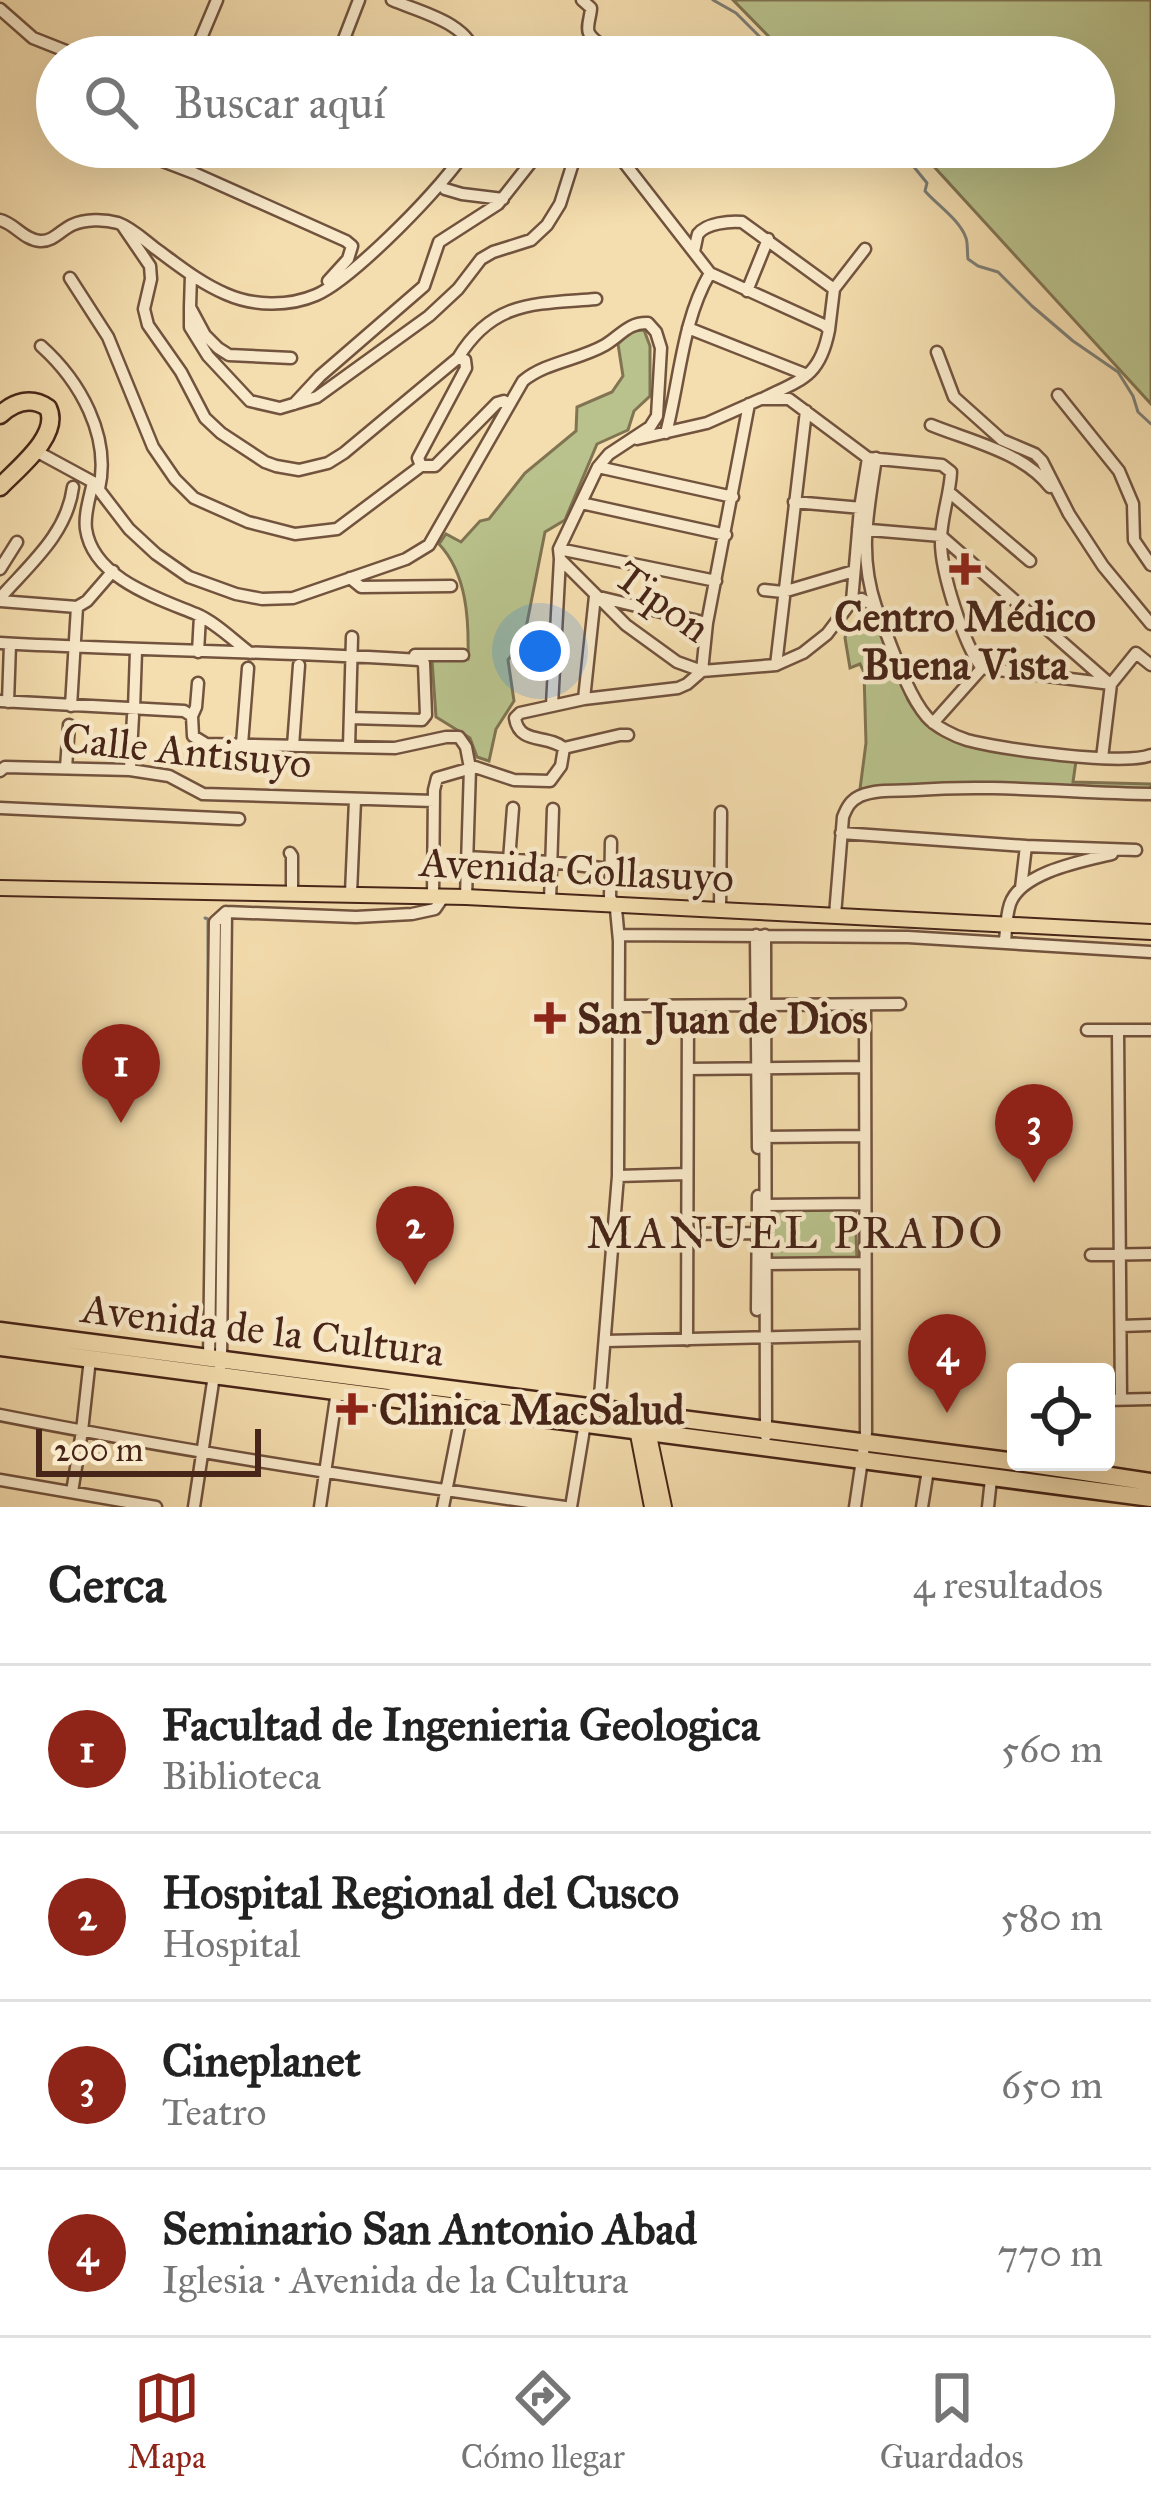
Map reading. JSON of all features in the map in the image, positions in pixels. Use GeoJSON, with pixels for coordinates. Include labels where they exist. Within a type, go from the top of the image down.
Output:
{"type":"FeatureCollection","features":[{"type":"Feature","properties":{"kind":"highway"},"geometry":{"type":"LineString","coordinates":[[0,415],[24,401],[39,402],[52,416],[51,428],[0,487]]}},
{"type":"Feature","properties":{"kind":"highway","name":"Avenida de la Cultura"},"geometry":{"type":"LineString","coordinates":[[0,1331],[337,1391],[585,1423],[643,1422],[864,1451],[1007,1461]]}},
{"type":"Feature","properties":{"kind":"highway","name":"Avenida de la Cultura"},"geometry":{"type":"LineString","coordinates":[[0,1347],[599,1408],[643,1422]]}},
{"type":"Feature","properties":{"kind":"highway","name":"Avenida de la Cultura"},"geometry":{"type":"LineString","coordinates":[[864,1451],[928,1470],[1151,1498]]}},
{"type":"Feature","properties":{"kind":"highway","name":"Avenida de la Cultura"},"geometry":{"type":"LineString","coordinates":[[1044,1471],[1120,1496],[1151,1481]]}},
{"type":"Feature","properties":{"kind":"main road","name":"Avenida Collasuyo"},"geometry":{"type":"LineString","coordinates":[[0,887],[466,896],[1151,932]]}},
{"type":"Feature","properties":{"kind":"main road"},"geometry":{"type":"LineString","coordinates":[[643,1422],[652,1507]]}},
{"type":"Feature","properties":{"kind":"main road"},"geometry":{"type":"LineString","coordinates":[[643,1422],[664,1507]]}},
{"type":"Feature","properties":{"kind":"street"},"geometry":{"type":"LineString","coordinates":[[202,36],[217,0]]}},
{"type":"Feature","properties":{"kind":"street"},"geometry":{"type":"LineString","coordinates":[[345,36],[359,0]]}},
{"type":"Feature","properties":{"kind":"street"},"geometry":{"type":"LineString","coordinates":[[392,0],[465,36]]}},
{"type":"Feature","properties":{"kind":"street"},"geometry":{"type":"LineString","coordinates":[[582,0],[591,8],[589,32],[594,36]]}},
{"type":"Feature","properties":{"kind":"street"},"geometry":{"type":"LineString","coordinates":[[0,9],[36,39]]}},
{"type":"Feature","properties":{"kind":"street"},"geometry":{"type":"LineString","coordinates":[[181,168],[352,246],[348,259],[317,294]]}},
{"type":"Feature","properties":{"kind":"street"},"geometry":{"type":"LineString","coordinates":[[1,217],[41,241],[83,222],[122,225],[225,294],[281,303],[317,294],[367,259],[451,168]]}},
{"type":"Feature","properties":{"kind":"street"},"geometry":{"type":"LineString","coordinates":[[291,407],[424,286],[439,242],[503,199],[527,168]]}},
{"type":"Feature","properties":{"kind":"street"},"geometry":{"type":"LineString","coordinates":[[191,275],[190,327],[208,356],[250,401],[270,408],[291,407],[329,389],[429,316],[481,260],[531,240],[547,226],[560,204],[571,168]]}},
{"type":"Feature","properties":{"kind":"street"},"geometry":{"type":"LineString","coordinates":[[628,168],[710,274],[829,330]]}},
{"type":"Feature","properties":{"kind":"street"},"geometry":{"type":"LineString","coordinates":[[445,189],[503,199]]}},
{"type":"Feature","properties":{"kind":"street"},"geometry":{"type":"LineString","coordinates":[[694,251],[703,229],[742,222],[834,289]]}},
{"type":"Feature","properties":{"kind":"street"},"geometry":{"type":"LineString","coordinates":[[122,225],[150,266],[145,316],[205,418],[265,462],[299,470],[328,464],[344,453],[458,358],[479,329],[510,309],[596,299]]}},
{"type":"Feature","properties":{"kind":"street"},"geometry":{"type":"LineString","coordinates":[[747,291],[768,239]]}},
{"type":"Feature","properties":{"kind":"street"},"geometry":{"type":"LineString","coordinates":[[628,441],[707,423],[808,376],[829,330],[834,289],[865,249]]}},
{"type":"Feature","properties":{"kind":"street"},"geometry":{"type":"LineString","coordinates":[[666,433],[688,328],[697,296],[710,274]]}},
{"type":"Feature","properties":{"kind":"street"},"geometry":{"type":"LineString","coordinates":[[70,278],[108,337],[153,447],[175,479],[194,498],[248,522],[295,534],[337,529],[421,466],[435,466],[493,406],[502,401],[508,404]]}},
{"type":"Feature","properties":{"kind":"street"},"geometry":{"type":"LineString","coordinates":[[190,308],[206,334],[229,355],[291,358]]}},
{"type":"Feature","properties":{"kind":"street"},"geometry":{"type":"LineString","coordinates":[[34,450],[96,486],[129,529],[189,577],[236,594],[288,599],[406,559],[429,545],[517,388],[530,374],[585,355],[632,325],[648,323],[661,348],[659,406],[650,427],[628,441]]}},
{"type":"Feature","properties":{"kind":"street"},"geometry":{"type":"LineString","coordinates":[[688,328],[808,376]]}},
{"type":"Feature","properties":{"kind":"street"},"geometry":{"type":"LineString","coordinates":[[40,346],[76,387],[99,436],[103,472],[85,524],[98,557],[144,592],[200,616],[250,653]]}},
{"type":"Feature","properties":{"kind":"street"},"geometry":{"type":"LineString","coordinates":[[937,352],[954,397],[1002,440],[1035,454],[1069,514]]}},
{"type":"Feature","properties":{"kind":"street"},"geometry":{"type":"LineString","coordinates":[[421,466],[418,458],[466,368],[465,360],[458,358]]}},
{"type":"Feature","properties":{"kind":"street"},"geometry":{"type":"LineString","coordinates":[[1058,395],[1119,470],[1133,504],[1134,540],[1151,565]]}},
{"type":"Feature","properties":{"kind":"street"},"geometry":{"type":"LineString","coordinates":[[755,402],[789,399],[872,458],[948,468],[949,492],[940,536],[942,563],[971,654],[982,668],[1111,684]]}},
{"type":"Feature","properties":{"kind":"street"},"geometry":{"type":"LineString","coordinates":[[628,735],[564,748],[553,740],[521,733],[515,718],[584,699],[678,688],[701,671],[755,402]]}},
{"type":"Feature","properties":{"kind":"street"},"geometry":{"type":"LineString","coordinates":[[776,665],[806,411]]}},
{"type":"Feature","properties":{"kind":"street"},"geometry":{"type":"LineString","coordinates":[[931,425],[1037,471],[1112,579],[1151,624]]}},
{"type":"Feature","properties":{"kind":"street","name":"Tipon"},"geometry":{"type":"LineString","coordinates":[[628,441],[598,467],[560,554],[626,625],[677,662],[701,671],[776,665],[803,653],[827,634],[852,601]]}},
{"type":"Feature","properties":{"kind":"street"},"geometry":{"type":"LineString","coordinates":[[872,458],[852,601],[862,599],[877,607]]}},
{"type":"Feature","properties":{"kind":"street"},"geometry":{"type":"LineString","coordinates":[[598,467],[733,497]]}},
{"type":"Feature","properties":{"kind":"street"},"geometry":{"type":"LineString","coordinates":[[0,600],[61,529],[73,488]]}},
{"type":"Feature","properties":{"kind":"street"},"geometry":{"type":"LineString","coordinates":[[949,492],[1030,561]]}},
{"type":"Feature","properties":{"kind":"street"},"geometry":{"type":"LineString","coordinates":[[581,502],[726,535]]}},
{"type":"Feature","properties":{"kind":"street"},"geometry":{"type":"LineString","coordinates":[[794,502],[864,508]]}},
{"type":"Feature","properties":{"kind":"street"},"geometry":{"type":"LineString","coordinates":[[862,529],[940,536],[1111,684]]}},
{"type":"Feature","properties":{"kind":"street"},"geometry":{"type":"LineString","coordinates":[[862,529],[866,574],[877,607],[916,702],[933,723],[963,739],[1102,758],[1132,760],[1151,755]]}},
{"type":"Feature","properties":{"kind":"street"},"geometry":{"type":"LineString","coordinates":[[0,569],[17,542]]}},
{"type":"Feature","properties":{"kind":"street"},"geometry":{"type":"LineString","coordinates":[[552,705],[560,554],[716,580]]}},
{"type":"Feature","properties":{"kind":"street"},"geometry":{"type":"LineString","coordinates":[[0,600],[77,607],[113,571]]}},
{"type":"Feature","properties":{"kind":"street"},"geometry":{"type":"LineString","coordinates":[[764,590],[783,592],[854,571]]}},
{"type":"Feature","properties":{"kind":"street"},"geometry":{"type":"LineString","coordinates":[[350,578],[361,587],[451,586]]}},
{"type":"Feature","properties":{"kind":"street"},"geometry":{"type":"LineString","coordinates":[[584,699],[595,596],[707,623]]}},
{"type":"Feature","properties":{"kind":"street"},"geometry":{"type":"LineString","coordinates":[[70,706],[77,607]]}},
{"type":"Feature","properties":{"kind":"street"},"geometry":{"type":"LineString","coordinates":[[198,652],[200,616]]}},
{"type":"Feature","properties":{"kind":"street"},"geometry":{"type":"LineString","coordinates":[[350,747],[352,637]]}},
{"type":"Feature","properties":{"kind":"street"},"geometry":{"type":"LineString","coordinates":[[192,716],[184,711],[4,702],[5,643],[352,656],[419,660],[426,668],[426,716],[416,722],[350,718]]}},
{"type":"Feature","properties":{"kind":"street"},"geometry":{"type":"LineString","coordinates":[[130,770],[136,651]]}},
{"type":"Feature","properties":{"kind":"street"},"geometry":{"type":"LineString","coordinates":[[1102,758],[1111,684],[1136,653],[1151,665]]}},
{"type":"Feature","properties":{"kind":"street"},"geometry":{"type":"LineString","coordinates":[[352,656],[463,655]]}},
{"type":"Feature","properties":{"kind":"street"},"geometry":{"type":"LineString","coordinates":[[293,746],[299,665]]}},
{"type":"Feature","properties":{"kind":"street"},"geometry":{"type":"LineString","coordinates":[[242,744],[248,668]]}},
{"type":"Feature","properties":{"kind":"street"},"geometry":{"type":"LineString","coordinates":[[933,723],[982,668]]}},
{"type":"Feature","properties":{"kind":"street"},"geometry":{"type":"LineString","coordinates":[[198,683],[192,733],[206,744],[397,748],[459,737],[470,768],[466,896]]}},
{"type":"Feature","properties":{"kind":"street"},"geometry":{"type":"LineString","coordinates":[[66,768],[69,724]]}},
{"type":"Feature","properties":{"kind":"street"},"geometry":{"type":"LineString","coordinates":[[194,1507],[214,1370],[220,971],[214,922],[226,912],[356,917],[435,909],[437,778],[479,768],[502,778],[550,782],[561,766],[564,748]]}},
{"type":"Feature","properties":{"kind":"street","name":"Calle Antisuyo"},"geometry":{"type":"LineString","coordinates":[[3,769],[130,770],[169,776],[203,794],[434,801]]}},
{"type":"Feature","properties":{"kind":"street"},"geometry":{"type":"LineString","coordinates":[[835,915],[841,833],[848,805],[856,798],[871,793],[1003,787],[1151,794]]}},
{"type":"Feature","properties":{"kind":"street"},"geometry":{"type":"LineString","coordinates":[[351,893],[355,800]]}},
{"type":"Feature","properties":{"kind":"street"},"geometry":{"type":"LineString","coordinates":[[0,808],[239,819]]}},
{"type":"Feature","properties":{"kind":"street"},"geometry":{"type":"LineString","coordinates":[[508,860],[513,808]]}},
{"type":"Feature","properties":{"kind":"street"},"geometry":{"type":"LineString","coordinates":[[550,901],[553,809]]}},
{"type":"Feature","properties":{"kind":"street"},"geometry":{"type":"LineString","coordinates":[[720,909],[721,812]]}},
{"type":"Feature","properties":{"kind":"street"},"geometry":{"type":"LineString","coordinates":[[841,833],[1151,851]]}},
{"type":"Feature","properties":{"kind":"street"},"geometry":{"type":"LineString","coordinates":[[599,1408],[619,1176],[622,936],[619,905],[610,897],[611,842]]}},
{"type":"Feature","properties":{"kind":"street"},"geometry":{"type":"LineString","coordinates":[[1021,888],[1026,846]]}},
{"type":"Feature","properties":{"kind":"street"},"geometry":{"type":"LineString","coordinates":[[1005,943],[1010,901],[1021,888],[1061,867],[1136,850]]}},
{"type":"Feature","properties":{"kind":"street"},"geometry":{"type":"LineString","coordinates":[[290,853],[292,893]]}},
{"type":"Feature","properties":{"kind":"street"},"geometry":{"type":"LineString","coordinates":[[467,857],[610,869]]}},
{"type":"Feature","properties":{"kind":"street"},"geometry":{"type":"LineString","coordinates":[[1031,944],[1042,926]]}},
{"type":"Feature","properties":{"kind":"street"},"geometry":{"type":"LineString","coordinates":[[761,935],[761,1438]]}},
{"type":"Feature","properties":{"kind":"street"},"geometry":{"type":"LineString","coordinates":[[622,936],[908,937],[1151,952]]}},
{"type":"Feature","properties":{"kind":"street"},"geometry":{"type":"LineString","coordinates":[[620,1006],[899,1004]]}},
{"type":"Feature","properties":{"kind":"street"},"geometry":{"type":"LineString","coordinates":[[855,1507],[864,1451],[865,1005]]}},
{"type":"Feature","properties":{"kind":"street"},"geometry":{"type":"LineString","coordinates":[[687,1340],[688,1007]]}},
{"type":"Feature","properties":{"kind":"street"},"geometry":{"type":"LineString","coordinates":[[1087,1030],[1151,1030]]}},
{"type":"Feature","properties":{"kind":"street"},"geometry":{"type":"LineString","coordinates":[[1118,1030],[1121,1400]]}},
{"type":"Feature","properties":{"kind":"street"},"geometry":{"type":"LineString","coordinates":[[688,1069],[865,1067]]}},
{"type":"Feature","properties":{"kind":"street"},"geometry":{"type":"LineString","coordinates":[[761,1137],[864,1136]]}},
{"type":"Feature","properties":{"kind":"street"},"geometry":{"type":"LineString","coordinates":[[761,1137],[765,1205],[761,1337]]}},
{"type":"Feature","properties":{"kind":"street"},"geometry":{"type":"LineString","coordinates":[[619,1176],[688,1174]]}},
{"type":"Feature","properties":{"kind":"street"},"geometry":{"type":"LineString","coordinates":[[765,1205],[864,1204]]}},
{"type":"Feature","properties":{"kind":"street"},"geometry":{"type":"LineString","coordinates":[[688,1234],[761,1233]]}},
{"type":"Feature","properties":{"kind":"street"},"geometry":{"type":"LineString","coordinates":[[1090,1255],[1151,1254]]}},
{"type":"Feature","properties":{"kind":"street"},"geometry":{"type":"LineString","coordinates":[[765,1264],[864,1263]]}},
{"type":"Feature","properties":{"kind":"street"},"geometry":{"type":"LineString","coordinates":[[1120,1325],[1151,1325]]}},
{"type":"Feature","properties":{"kind":"street"},"geometry":{"type":"LineString","coordinates":[[606,1341],[865,1335]]}},
{"type":"Feature","properties":{"kind":"street"},"geometry":{"type":"LineString","coordinates":[[71,1492],[90,1359]]}},
{"type":"Feature","properties":{"kind":"street"},"geometry":{"type":"LineString","coordinates":[[320,1507],[337,1391]]}},
{"type":"Feature","properties":{"kind":"street"},"geometry":{"type":"LineString","coordinates":[[1115,1400],[1151,1399]]}},
{"type":"Feature","properties":{"kind":"street"},"geometry":{"type":"LineString","coordinates":[[443,1507],[463,1406]]}},
{"type":"Feature","properties":{"kind":"street"},"geometry":{"type":"LineString","coordinates":[[0,1414],[568,1507],[585,1423]]}},
{"type":"Feature","properties":{"kind":"street"},"geometry":{"type":"LineString","coordinates":[[922,1507],[928,1470]]}},
{"type":"Feature","properties":{"kind":"street"},"geometry":{"type":"LineString","coordinates":[[988,1507],[991,1479]]}},
{"type":"Feature","properties":{"kind":"street"},"geometry":{"type":"LineString","coordinates":[[0,1480],[148,1506]]}},
{"type":"Feature","properties":{"kind":"green space"},"geometry":{"type":"Polygon","coordinates":[[[733,0],[1151,0],[1151,404],[935,168],[1115,168],[1115,36],[768,36],[733,0]]]}},
{"type":"Feature","properties":{"kind":"green space"},"geometry":{"type":"Polygon","coordinates":[[[644,330],[650,346],[650,396],[634,411],[628,430],[597,444],[565,520],[545,532],[524,638],[508,660],[514,701],[496,729],[489,761],[477,757],[470,738],[436,717],[432,660],[468,659],[461,583],[439,544],[446,534],[461,542],[480,521],[489,519],[525,473],[576,431],[577,407],[612,392],[623,376],[618,344],[632,331],[644,330]]]}},
{"type":"Feature","properties":{"kind":"green space"},"geometry":{"type":"Polygon","coordinates":[[[875,614],[908,700],[941,733],[983,748],[1076,761],[1073,782],[1151,784],[1151,789],[964,783],[860,789],[866,743],[864,672],[860,664],[850,668],[845,638],[847,629],[861,627],[875,614]]]}},
{"type":"Feature","properties":{"kind":"green space"},"geometry":{"type":"Polygon","coordinates":[[[855,1206],[857,1260],[768,1260],[767,1207],[855,1206]]]}},
{"type":"Feature","properties":{"kind":"waterway"},"geometry":{"type":"LineString","coordinates":[[713,0],[736,13],[759,36]]}},
{"type":"Feature","properties":{"kind":"waterway"},"geometry":{"type":"LineString","coordinates":[[915,168],[927,183],[925,191],[963,231],[968,259],[998,272],[1073,341],[1118,372],[1138,412],[1151,424]]}},
{"type":"Feature","properties":{"kind":"waterway"},"geometry":{"type":"LineString","coordinates":[[205,918],[208,1065]]}},
{"type":"Feature","properties":{"kind":"waterway"},"geometry":{"type":"LineString","coordinates":[[206,1164],[206,1191]]}},
{"type":"Feature","properties":{"kind":"place","name":"Centro Médico Buena Vista"},"geometry":{"type":"Point","coordinates":[965,569]}},
{"type":"Feature","properties":{"kind":"place","name":"San Juan de Dios"},"geometry":{"type":"Point","coordinates":[550,1018]}},
{"type":"Feature","properties":{"kind":"place","name":"Facultad de Ingenieria Geologica"},"geometry":{"type":"Point","coordinates":[121,1123]}},
{"type":"Feature","properties":{"kind":"place","name":"Cineplanet"},"geometry":{"type":"Point","coordinates":[1034,1183]}},
{"type":"Feature","properties":{"kind":"place","name":"Hospital Regional del Cusco"},"geometry":{"type":"Point","coordinates":[415,1285]}},
{"type":"Feature","properties":{"kind":"place","name":"Clinica MacSalud"},"geometry":{"type":"Point","coordinates":[352,1409]}},
{"type":"Feature","properties":{"kind":"place","name":"Seminario San Antonio Abad"},"geometry":{"type":"Point","coordinates":[947,1413]}},
{"type":"Feature","properties":{"kind":"district","name":"MANUEL PRADO"},"geometry":{"type":"Point","coordinates":[796,1232]}}]}
